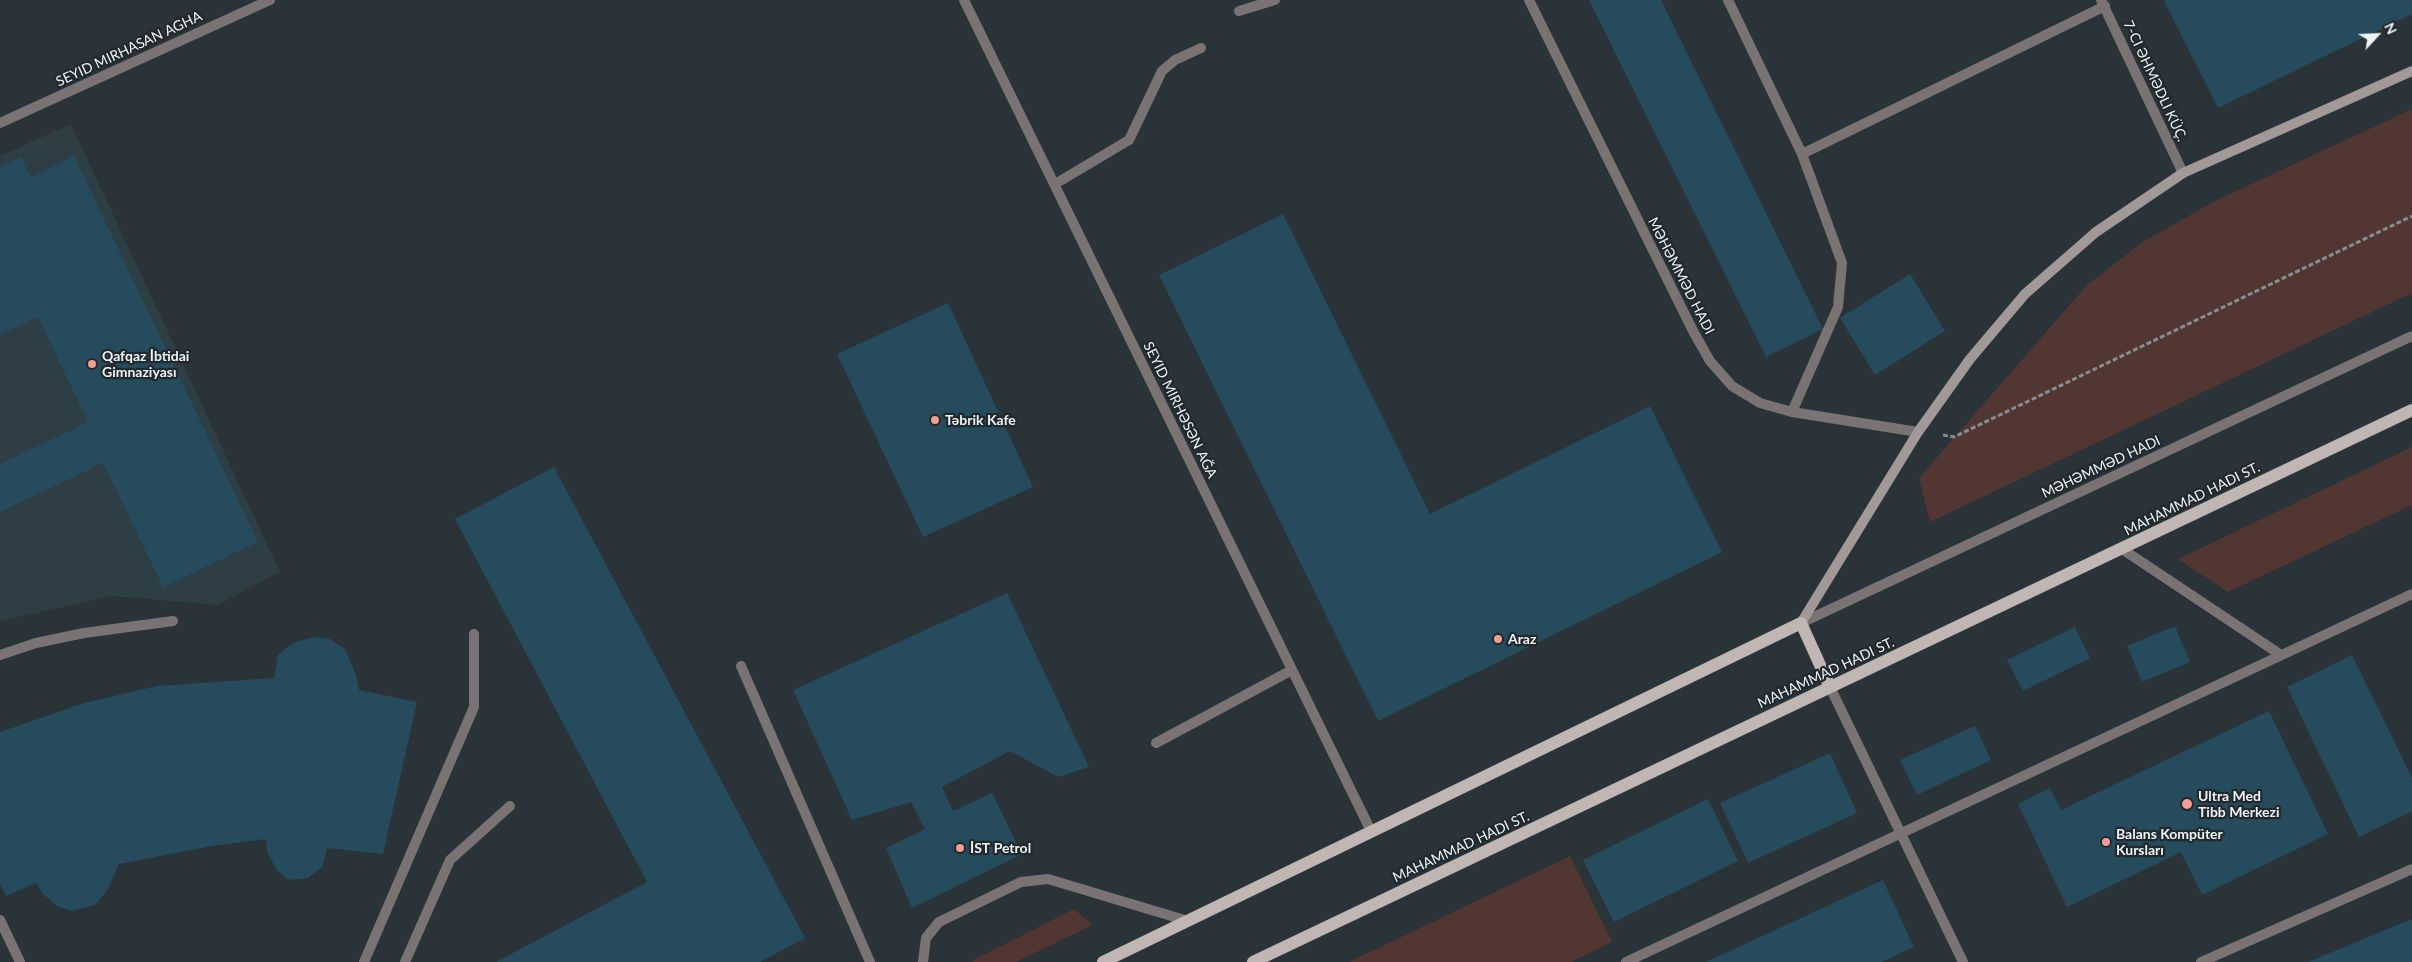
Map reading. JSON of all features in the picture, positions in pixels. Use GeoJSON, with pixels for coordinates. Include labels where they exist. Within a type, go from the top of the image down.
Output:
{"type":"FeatureCollection","features":[{"type":"Feature","properties":{"kind":"main road"},"geometry":{"type":"LineString","coordinates":[[1103,962],[1801,623],[1918,432],[1970,359],[2025,294],[2096,232],[2182,173],[2412,70]]}},
{"type":"Feature","properties":{"kind":"main road","name":"MAHAMMAD HADI ST."},"geometry":{"type":"LineString","coordinates":[[1253,962],[2412,410]]}},
{"type":"Feature","properties":{"kind":"main road"},"geometry":{"type":"LineString","coordinates":[[1801,623],[1830,687]]}},
{"type":"Feature","properties":{"kind":"street","name":"SEYID MIRHASAN AGHA"},"geometry":{"type":"LineString","coordinates":[[0,123],[270,0]]}},
{"type":"Feature","properties":{"kind":"street","name":"SEYID MIRHƏSƏN AĞA"},"geometry":{"type":"LineString","coordinates":[[964,0],[1371,831]]}},
{"type":"Feature","properties":{"kind":"street"},"geometry":{"type":"LineString","coordinates":[[1239,11],[1275,0]]}},
{"type":"Feature","properties":{"kind":"street","name":"MƏHƏMMƏD HADI"},"geometry":{"type":"LineString","coordinates":[[1529,0],[1688,322],[1710,361],[1732,386],[1760,403],[1792,412],[1918,432]]}},
{"type":"Feature","properties":{"kind":"street"},"geometry":{"type":"LineString","coordinates":[[1728,0],[1802,154],[1842,263],[1838,307],[1792,412]]}},
{"type":"Feature","properties":{"kind":"street"},"geometry":{"type":"LineString","coordinates":[[1802,154],[2103,3]]}},
{"type":"Feature","properties":{"kind":"street","name":"7-CI ƏHMƏDLI KÜÇ."},"geometry":{"type":"LineString","coordinates":[[2103,3],[2182,173]]}},
{"type":"Feature","properties":{"kind":"street"},"geometry":{"type":"LineString","coordinates":[[1055,184],[1129,140],[1162,71],[1175,60],[1201,48]]}},
{"type":"Feature","properties":{"kind":"street","name":"MƏHƏMMƏD HADI"},"geometry":{"type":"LineString","coordinates":[[1801,623],[2412,336]]}},
{"type":"Feature","properties":{"kind":"street"},"geometry":{"type":"LineString","coordinates":[[2122,549],[2281,655]]}},
{"type":"Feature","properties":{"kind":"street"},"geometry":{"type":"LineString","coordinates":[[1626,962],[2412,594]]}},
{"type":"Feature","properties":{"kind":"street"},"geometry":{"type":"LineString","coordinates":[[0,655],[36,643],[84,633],[173,621]]}},
{"type":"Feature","properties":{"kind":"street"},"geometry":{"type":"LineString","coordinates":[[364,962],[474,707],[474,634]]}},
{"type":"Feature","properties":{"kind":"street"},"geometry":{"type":"LineString","coordinates":[[741,666],[870,962]]}},
{"type":"Feature","properties":{"kind":"street"},"geometry":{"type":"LineString","coordinates":[[1156,743],[1292,670]]}},
{"type":"Feature","properties":{"kind":"street"},"geometry":{"type":"LineString","coordinates":[[1830,687],[1963,962]]}},
{"type":"Feature","properties":{"kind":"street"},"geometry":{"type":"LineString","coordinates":[[405,962],[450,860],[510,806]]}},
{"type":"Feature","properties":{"kind":"street"},"geometry":{"type":"LineString","coordinates":[[2201,962],[2412,869]]}},
{"type":"Feature","properties":{"kind":"street"},"geometry":{"type":"LineString","coordinates":[[923,962],[926,938],[939,922],[1021,882],[1048,879],[1188,921]]}},
{"type":"Feature","properties":{"kind":"street"},"geometry":{"type":"LineString","coordinates":[[0,920],[20,962]]}},
{"type":"Feature","properties":{"kind":"path"},"geometry":{"type":"LineString","coordinates":[[1918,432],[1954,437],[2412,216]]}},
{"type":"Feature","properties":{"kind":"shaded area"},"geometry":{"type":"Polygon","coordinates":[[[2412,109],[2412,293],[1930,522],[1919,478],[2087,285],[2144,241],[2217,200],[2412,109]]]}},
{"type":"Feature","properties":{"kind":"shaded area","name":"Qafqaz İbtidai Gimnaziyası"},"geometry":{"type":"Polygon","coordinates":[[[71,124],[280,572],[218,605],[112,596],[0,621],[0,156],[71,124]]]}},
{"type":"Feature","properties":{"kind":"shaded area"},"geometry":{"type":"Polygon","coordinates":[[[2412,447],[2412,505],[2228,592],[2178,559],[2412,447]]]}},
{"type":"Feature","properties":{"kind":"shaded area"},"geometry":{"type":"Polygon","coordinates":[[[1570,856],[1612,942],[1571,962],[1349,962],[1570,856]]]}},
{"type":"Feature","properties":{"kind":"shaded area"},"geometry":{"type":"Polygon","coordinates":[[[1074,909],[1093,925],[1016,962],[973,962],[973,960],[1074,909]]]}},
{"type":"Feature","properties":{"kind":"building"},"geometry":{"type":"Polygon","coordinates":[[[1589,0],[1661,0],[1823,329],[1766,357],[1589,0]]]}},
{"type":"Feature","properties":{"kind":"building"},"geometry":{"type":"Polygon","coordinates":[[[2412,0],[2412,14],[2218,108],[2164,1],[2412,0]]]}},
{"type":"Feature","properties":{"kind":"building"},"geometry":{"type":"Polygon","coordinates":[[[74,156],[258,542],[163,587],[103,463],[0,512],[0,464],[88,422],[38,317],[0,335],[0,167],[21,157],[31,177],[74,156]]]}},
{"type":"Feature","properties":{"kind":"building"},"geometry":{"type":"Polygon","coordinates":[[[1283,214],[1430,514],[1650,406],[1722,552],[1378,721],[1159,275],[1283,214]]]}},
{"type":"Feature","properties":{"kind":"building"},"geometry":{"type":"Polygon","coordinates":[[[1910,274],[1945,331],[1875,375],[1840,318],[1910,274]]]}},
{"type":"Feature","properties":{"kind":"building","name":"Təbrik Kafe"},"geometry":{"type":"Polygon","coordinates":[[[948,303],[1033,487],[923,537],[837,354],[948,303]]]}},
{"type":"Feature","properties":{"kind":"building"},"geometry":{"type":"Polygon","coordinates":[[[554,467],[805,938],[760,962],[496,962],[647,882],[455,519],[554,467]]]}},
{"type":"Feature","properties":{"kind":"building"},"geometry":{"type":"Polygon","coordinates":[[[1007,593],[1089,767],[1058,777],[1010,751],[942,787],[953,811],[992,793],[1022,854],[912,908],[886,848],[925,829],[911,802],[852,820],[793,690],[1007,593]]]}},
{"type":"Feature","properties":{"kind":"building"},"geometry":{"type":"Polygon","coordinates":[[[2175,626],[2190,662],[2142,682],[2127,646],[2175,626]]]}},
{"type":"Feature","properties":{"kind":"building"},"geometry":{"type":"Polygon","coordinates":[[[2075,627],[2090,658],[2023,691],[2007,660],[2075,627]]]}},
{"type":"Feature","properties":{"kind":"building"},"geometry":{"type":"Polygon","coordinates":[[[313,637],[330,639],[345,649],[356,675],[359,690],[417,702],[383,854],[327,848],[323,866],[308,878],[288,880],[277,870],[267,852],[266,839],[212,846],[119,864],[108,889],[95,905],[72,911],[57,906],[43,894],[36,883],[6,896],[0,883],[0,732],[84,703],[157,686],[274,678],[278,655],[293,643],[313,637]]]}},
{"type":"Feature","properties":{"kind":"building"},"geometry":{"type":"Polygon","coordinates":[[[2352,655],[2412,778],[2412,811],[2359,837],[2287,687],[2352,655]]]}},
{"type":"Feature","properties":{"kind":"building"},"geometry":{"type":"Polygon","coordinates":[[[2269,711],[2328,834],[2202,895],[2181,852],[2067,907],[2018,804],[2050,788],[2061,810],[2269,711]]]}},
{"type":"Feature","properties":{"kind":"building"},"geometry":{"type":"Polygon","coordinates":[[[1975,726],[1991,760],[1917,795],[1900,760],[1975,726]]]}},
{"type":"Feature","properties":{"kind":"building"},"geometry":{"type":"Polygon","coordinates":[[[1830,753],[1857,813],[1748,863],[1720,803],[1830,753]]]}},
{"type":"Feature","properties":{"kind":"building"},"geometry":{"type":"Polygon","coordinates":[[[1708,799],[1738,861],[1614,922],[1583,860],[1708,799]]]}},
{"type":"Feature","properties":{"kind":"building"},"geometry":{"type":"Polygon","coordinates":[[[1883,880],[1914,947],[1882,962],[1706,962],[1883,880]]]}},
{"type":"Feature","properties":{"kind":"building"},"geometry":{"type":"Polygon","coordinates":[[[2412,919],[2412,962],[2308,962],[2412,919]]]}},
{"type":"Feature","properties":{"kind":"place","name":"Qafqaz İbtidai Gimnaziyası"},"geometry":{"type":"Point","coordinates":[92,364]}},
{"type":"Feature","properties":{"kind":"place","name":"Təbrik Kafe"},"geometry":{"type":"Point","coordinates":[935,420]}},
{"type":"Feature","properties":{"kind":"place","name":"Araz"},"geometry":{"type":"Point","coordinates":[1498,639]}},
{"type":"Feature","properties":{"kind":"place","name":"Ultra Med Tibb Merkezi"},"geometry":{"type":"Point","coordinates":[2187,804]}},
{"type":"Feature","properties":{"kind":"place","name":"Balans Kompüter Kursları"},"geometry":{"type":"Point","coordinates":[2106,842]}},
{"type":"Feature","properties":{"kind":"place","name":"İST Petrol"},"geometry":{"type":"Point","coordinates":[960,848]}}]}
